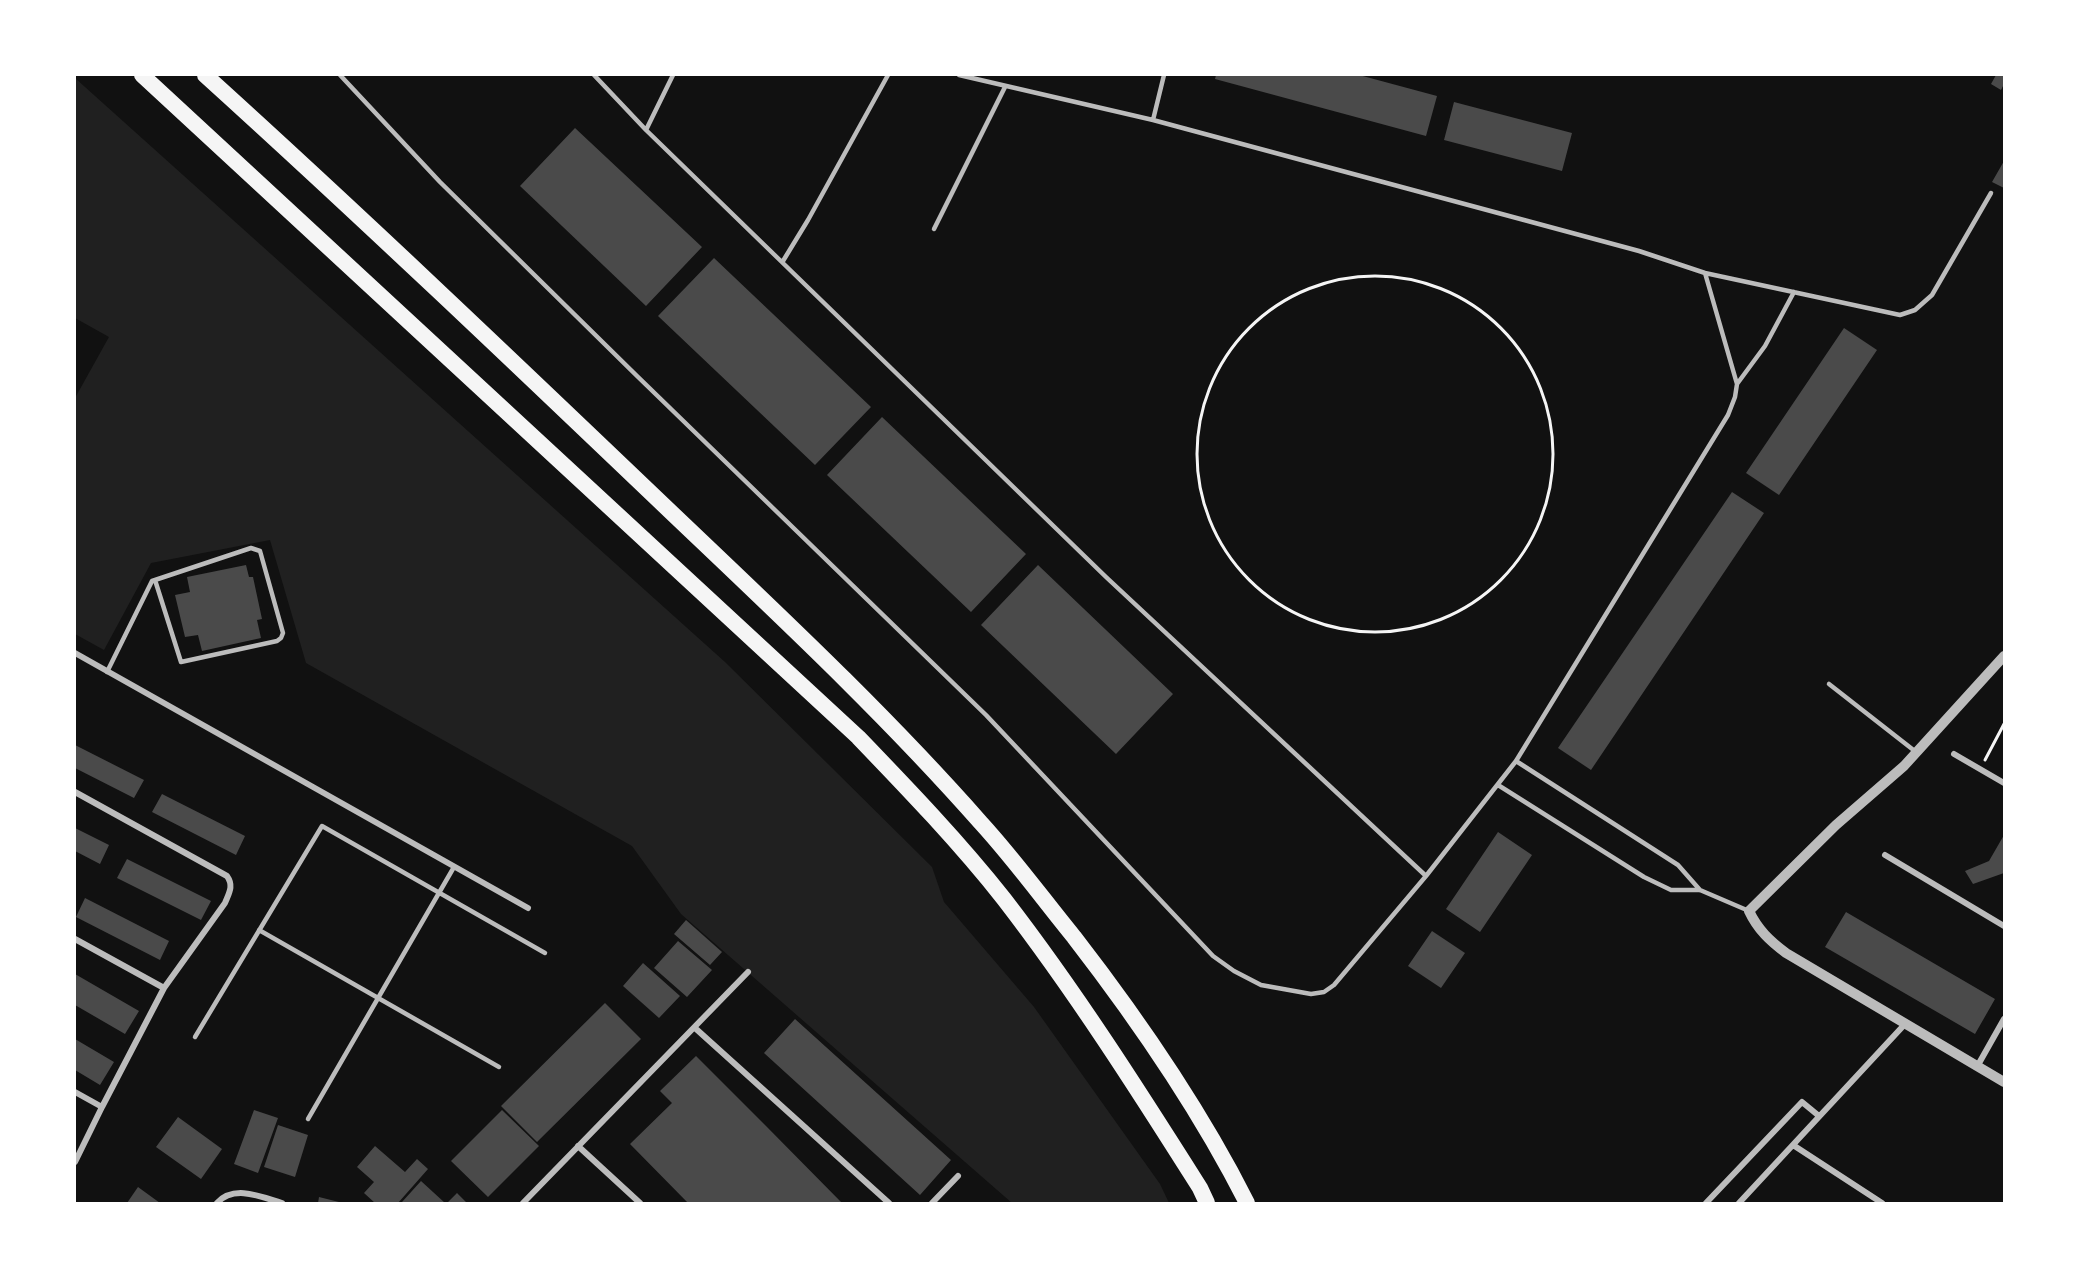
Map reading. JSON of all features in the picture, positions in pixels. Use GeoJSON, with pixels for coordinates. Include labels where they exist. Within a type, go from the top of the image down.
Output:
{"type":"FeatureCollection","features":[{"type":"Feature","properties":{"kind":"highway"},"geometry":{"type":"LineString","coordinates":[[140,75],[858,737],[931,814],[1002,897],[1058,971],[1110,1046],[1200,1188],[1207,1203]]}},
{"type":"Feature","properties":{"kind":"highway"},"geometry":{"type":"LineString","coordinates":[[205,75],[285,147],[564,410],[819,654],[912,748],[982,824],[1120,997],[1151,1040],[1232,1172],[1247,1203]]}},
{"type":"Feature","properties":{"kind":"highway"},"geometry":{"type":"LineString","coordinates":[[218,75],[285,147]]}},
{"type":"Feature","properties":{"kind":"street"},"geometry":{"type":"LineString","coordinates":[[75,653],[528,908]]}},
{"type":"Feature","properties":{"kind":"street"},"geometry":{"type":"LineString","coordinates":[[2004,656],[1904,766],[1836,825],[1749,911],[1766,937],[1786,953],[2004,1082]]}},
{"type":"Feature","properties":{"kind":"street"},"geometry":{"type":"LineString","coordinates":[[1954,754],[2004,783]]}},
{"type":"Feature","properties":{"kind":"street"},"geometry":{"type":"LineString","coordinates":[[75,792],[227,876],[231,881],[225,903],[164,988],[75,1162]]}},
{"type":"Feature","properties":{"kind":"street"},"geometry":{"type":"LineString","coordinates":[[1885,855],[2004,926]]}},
{"type":"Feature","properties":{"kind":"street"},"geometry":{"type":"LineString","coordinates":[[75,939],[164,988]]}},
{"type":"Feature","properties":{"kind":"street"},"geometry":{"type":"LineString","coordinates":[[523,1203],[748,972]]}},
{"type":"Feature","properties":{"kind":"street"},"geometry":{"type":"LineString","coordinates":[[1978,1065],[2004,1019]]}},
{"type":"Feature","properties":{"kind":"street"},"geometry":{"type":"LineString","coordinates":[[1738,1203],[1905,1024]]}},
{"type":"Feature","properties":{"kind":"street"},"geometry":{"type":"LineString","coordinates":[[695,1028],[889,1203]]}},
{"type":"Feature","properties":{"kind":"street"},"geometry":{"type":"LineString","coordinates":[[75,1092],[102,1107]]}},
{"type":"Feature","properties":{"kind":"street"},"geometry":{"type":"LineString","coordinates":[[1706,1203],[1802,1102],[1819,1116]]}},
{"type":"Feature","properties":{"kind":"street"},"geometry":{"type":"LineString","coordinates":[[1794,1145],[1882,1203]]}},
{"type":"Feature","properties":{"kind":"street"},"geometry":{"type":"LineString","coordinates":[[578,1146],[640,1203]]}},
{"type":"Feature","properties":{"kind":"street"},"geometry":{"type":"LineString","coordinates":[[932,1203],[958,1176]]}},
{"type":"Feature","properties":{"kind":"street"},"geometry":{"type":"LineString","coordinates":[[217,1203],[228,1195],[241,1192],[282,1203]]}},
{"type":"Feature","properties":{"kind":"lane"},"geometry":{"type":"LineString","coordinates":[[340,75],[440,182],[986,715],[1213,956],[1234,971],[1261,985],[1311,994],[1324,992],[1334,985],[1426,876],[1516,761],[1728,415],[1737,384],[1705,273]]}},
{"type":"Feature","properties":{"kind":"lane"},"geometry":{"type":"LineString","coordinates":[[594,75],[646,130],[1106,577],[1426,876]]}},
{"type":"Feature","properties":{"kind":"lane"},"geometry":{"type":"LineString","coordinates":[[646,130],[673,75]]}},
{"type":"Feature","properties":{"kind":"lane"},"geometry":{"type":"LineString","coordinates":[[783,261],[888,75]]}},
{"type":"Feature","properties":{"kind":"lane"},"geometry":{"type":"LineString","coordinates":[[959,75],[1153,120],[1639,251],[1705,273],[1900,315],[1915,310],[1932,296],[1991,193]]}},
{"type":"Feature","properties":{"kind":"lane"},"geometry":{"type":"LineString","coordinates":[[1153,120],[1164,75]]}},
{"type":"Feature","properties":{"kind":"lane"},"geometry":{"type":"LineString","coordinates":[[934,229],[1005,87]]}},
{"type":"Feature","properties":{"kind":"lane"},"geometry":{"type":"LineString","coordinates":[[1737,384],[1765,346],[1794,292]]}},
{"type":"Feature","properties":{"kind":"lane"},"geometry":{"type":"LineString","coordinates":[[107,672],[154,580],[251,548],[260,551],[283,633],[281,638],[277,641],[181,662],[154,580]]}},
{"type":"Feature","properties":{"kind":"lane"},"geometry":{"type":"LineString","coordinates":[[1829,684],[1916,752]]}},
{"type":"Feature","properties":{"kind":"lane"},"geometry":{"type":"LineString","coordinates":[[1516,761],[1678,865],[1700,890]]}},
{"type":"Feature","properties":{"kind":"lane"},"geometry":{"type":"LineString","coordinates":[[1498,785],[1644,877],[1671,890],[1700,890],[1749,911]]}},
{"type":"Feature","properties":{"kind":"lane"},"geometry":{"type":"LineString","coordinates":[[195,1037],[322,826],[545,953]]}},
{"type":"Feature","properties":{"kind":"lane"},"geometry":{"type":"LineString","coordinates":[[308,1119],[454,867]]}},
{"type":"Feature","properties":{"kind":"lane"},"geometry":{"type":"LineString","coordinates":[[259,930],[499,1067]]}},
{"type":"Feature","properties":{"kind":"path"},"geometry":{"type":"LineString","coordinates":[[1356,276],[1392,276],[1427,283],[1460,297],[1489,317],[1514,342],[1534,371],[1547,404],[1554,439],[1554,474],[1546,509],[1532,541],[1512,570],[1487,595],[1457,614],[1425,626],[1391,632],[1357,632],[1323,625],[1291,612],[1263,593],[1238,569],[1219,541],[1205,509],[1197,474],[1196,439],[1203,404],[1216,371],[1235,342],[1260,317],[1289,297],[1322,283],[1356,276]]}},
{"type":"Feature","properties":{"kind":"path"},"geometry":{"type":"LineString","coordinates":[[1980,769],[2004,724]]}},
{"type":"Feature","properties":{"kind":"shaded area"},"geometry":{"type":"Polygon","coordinates":[[[75,78],[725,662],[932,867],[944,902],[1034,1007],[1160,1184],[1169,1203],[1012,1203],[681,914],[632,846],[306,663],[270,540],[151,563],[104,650],[75,634],[75,398],[109,337],[75,318],[75,78]]]}},
{"type":"Feature","properties":{"kind":"building"},"geometry":{"type":"Polygon","coordinates":[[[1216,75],[1359,75],[1437,96],[1426,136],[1215,79],[1216,75]]]}},
{"type":"Feature","properties":{"kind":"building"},"geometry":{"type":"Polygon","coordinates":[[[1996,75],[2004,75],[2001,90],[1991,84],[1996,75]]]}},
{"type":"Feature","properties":{"kind":"building"},"geometry":{"type":"Polygon","coordinates":[[[1454,102],[1572,133],[1562,171],[1444,140],[1454,102]]]}},
{"type":"Feature","properties":{"kind":"building"},"geometry":{"type":"Polygon","coordinates":[[[575,128],[702,247],[646,306],[520,186],[575,128]]]}},
{"type":"Feature","properties":{"kind":"building"},"geometry":{"type":"Polygon","coordinates":[[[2004,161],[2004,188],[1992,182],[2004,161]]]}},
{"type":"Feature","properties":{"kind":"building"},"geometry":{"type":"Polygon","coordinates":[[[714,258],[871,407],[815,465],[658,316],[714,258]]]}},
{"type":"Feature","properties":{"kind":"building"},"geometry":{"type":"Polygon","coordinates":[[[1844,328],[1877,350],[1779,495],[1746,473],[1844,328]]]}},
{"type":"Feature","properties":{"kind":"building"},"geometry":{"type":"Polygon","coordinates":[[[882,417],[1026,554],[971,612],[827,475],[882,417]]]}},
{"type":"Feature","properties":{"kind":"building"},"geometry":{"type":"Polygon","coordinates":[[[1732,492],[1764,513],[1591,770],[1558,748],[1732,492]]]}},
{"type":"Feature","properties":{"kind":"building"},"geometry":{"type":"Polygon","coordinates":[[[246,565],[249,577],[253,577],[262,619],[257,620],[261,638],[202,651],[198,635],[185,637],[175,595],[190,592],[187,577],[246,565]]]}},
{"type":"Feature","properties":{"kind":"building"},"geometry":{"type":"Polygon","coordinates":[[[1038,565],[1173,694],[1116,754],[981,625],[1038,565]]]}},
{"type":"Feature","properties":{"kind":"building"},"geometry":{"type":"Polygon","coordinates":[[[75,745],[144,780],[134,798],[75,768],[75,745]]]}},
{"type":"Feature","properties":{"kind":"building"},"geometry":{"type":"Polygon","coordinates":[[[162,794],[245,836],[236,855],[152,812],[162,794]]]}},
{"type":"Feature","properties":{"kind":"building"},"geometry":{"type":"Polygon","coordinates":[[[75,828],[109,845],[100,864],[75,851],[75,828]]]}},
{"type":"Feature","properties":{"kind":"building"},"geometry":{"type":"Polygon","coordinates":[[[1498,832],[1532,855],[1480,932],[1446,909],[1498,832]]]}},
{"type":"Feature","properties":{"kind":"building"},"geometry":{"type":"Polygon","coordinates":[[[2004,835],[2004,873],[1973,884],[1965,871],[1989,861],[2004,835]]]}},
{"type":"Feature","properties":{"kind":"building"},"geometry":{"type":"Polygon","coordinates":[[[127,859],[211,901],[201,920],[117,878],[127,859]]]}},
{"type":"Feature","properties":{"kind":"building"},"geometry":{"type":"Polygon","coordinates":[[[85,898],[169,941],[160,960],[76,917],[85,898]]]}},
{"type":"Feature","properties":{"kind":"building"},"geometry":{"type":"Polygon","coordinates":[[[1846,912],[1995,999],[1975,1034],[1825,947],[1846,912]]]}},
{"type":"Feature","properties":{"kind":"building"},"geometry":{"type":"Polygon","coordinates":[[[686,920],[722,952],[710,965],[674,934],[686,920]]]}},
{"type":"Feature","properties":{"kind":"building"},"geometry":{"type":"Polygon","coordinates":[[[1432,931],[1465,953],[1441,988],[1408,966],[1432,931]]]}},
{"type":"Feature","properties":{"kind":"building"},"geometry":{"type":"Polygon","coordinates":[[[678,941],[712,970],[687,997],[654,968],[678,941]]]}},
{"type":"Feature","properties":{"kind":"building"},"geometry":{"type":"Polygon","coordinates":[[[643,963],[680,996],[659,1018],[623,986],[643,963]]]}},
{"type":"Feature","properties":{"kind":"building"},"geometry":{"type":"Polygon","coordinates":[[[75,974],[139,1011],[125,1034],[75,1005],[75,974]]]}},
{"type":"Feature","properties":{"kind":"building"},"geometry":{"type":"Polygon","coordinates":[[[605,1003],[641,1039],[537,1142],[501,1106],[605,1003]]]}},
{"type":"Feature","properties":{"kind":"building"},"geometry":{"type":"Polygon","coordinates":[[[795,1019],[951,1160],[920,1195],[764,1053],[795,1019]]]}},
{"type":"Feature","properties":{"kind":"building"},"geometry":{"type":"Polygon","coordinates":[[[75,1039],[114,1062],[100,1085],[75,1070],[75,1039]]]}},
{"type":"Feature","properties":{"kind":"building"},"geometry":{"type":"Polygon","coordinates":[[[696,1056],[842,1203],[688,1203],[630,1144],[672,1103],[660,1091],[696,1056]]]}},
{"type":"Feature","properties":{"kind":"building"},"geometry":{"type":"Polygon","coordinates":[[[254,1110],[278,1118],[258,1173],[234,1164],[254,1110]]]}},
{"type":"Feature","properties":{"kind":"building"},"geometry":{"type":"Polygon","coordinates":[[[502,1110],[539,1146],[488,1197],[451,1161],[502,1110]]]}},
{"type":"Feature","properties":{"kind":"building"},"geometry":{"type":"Polygon","coordinates":[[[178,1117],[222,1149],[201,1179],[156,1147],[178,1117]]]}},
{"type":"Feature","properties":{"kind":"building"},"geometry":{"type":"Polygon","coordinates":[[[278,1125],[308,1135],[295,1177],[264,1167],[278,1125]]]}},
{"type":"Feature","properties":{"kind":"building"},"geometry":{"type":"Polygon","coordinates":[[[375,1146],[405,1172],[417,1159],[428,1169],[398,1203],[375,1203],[364,1193],[374,1182],[357,1167],[375,1146]]]}},
{"type":"Feature","properties":{"kind":"building"},"geometry":{"type":"Polygon","coordinates":[[[421,1181],[445,1203],[403,1203],[421,1181]]]}},
{"type":"Feature","properties":{"kind":"building"},"geometry":{"type":"Polygon","coordinates":[[[138,1187],[160,1203],[127,1203],[138,1187]]]}},
{"type":"Feature","properties":{"kind":"building"},"geometry":{"type":"Polygon","coordinates":[[[457,1193],[467,1203],[447,1203],[457,1193]]]}},
{"type":"Feature","properties":{"kind":"building"},"geometry":{"type":"Polygon","coordinates":[[[319,1197],[339,1202],[339,1203],[318,1203],[319,1197]]]}}]}
